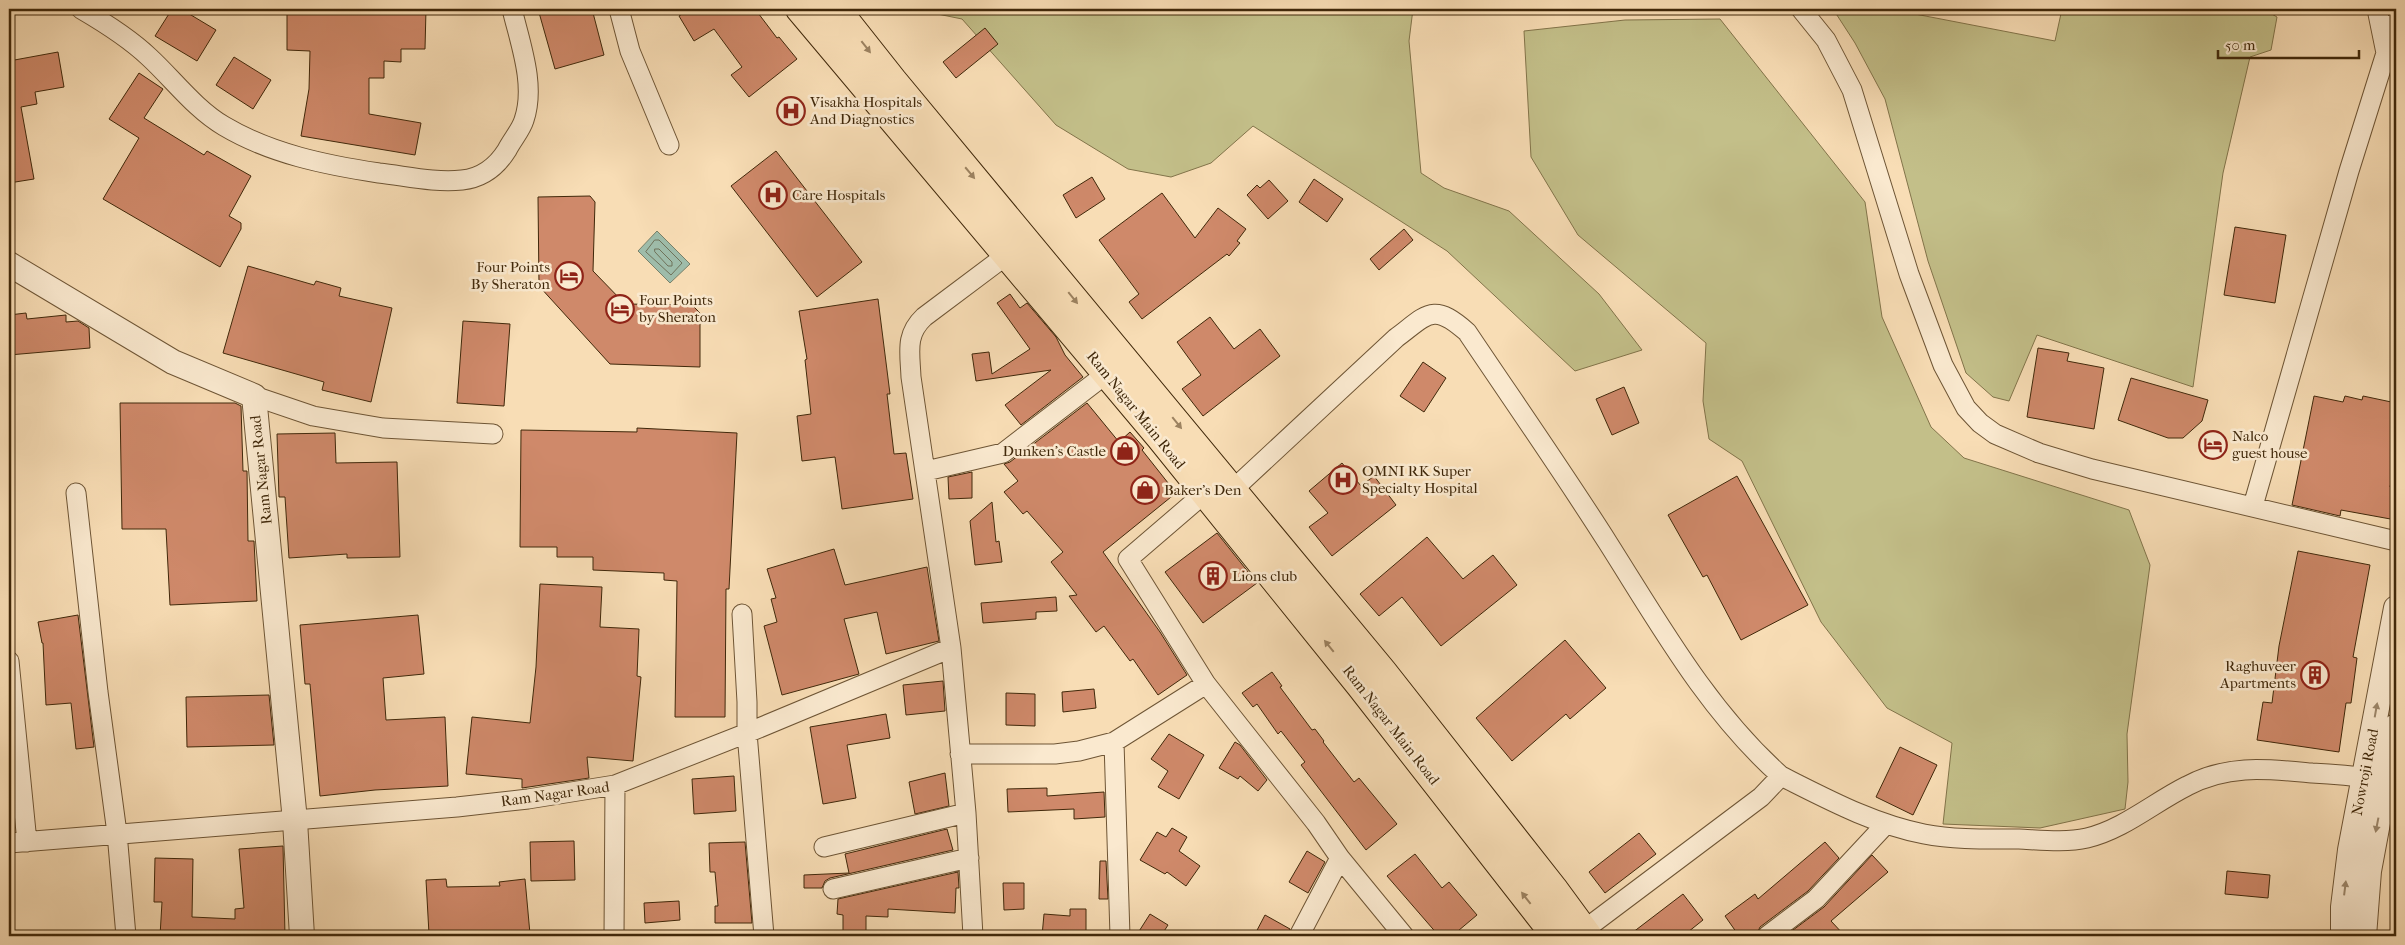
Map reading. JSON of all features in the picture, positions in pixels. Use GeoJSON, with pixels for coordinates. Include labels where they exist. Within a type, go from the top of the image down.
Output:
{"type":"FeatureCollection","features":[{"type":"Feature","properties":{"kind":"main road","name":"Ram Nagar Main Road"},"geometry":{"type":"LineString","coordinates":[[800,9],[1017,247],[1106,374],[1218,492],[1360,685],[1556,936]]}},
{"type":"Feature","properties":{"kind":"main road"},"geometry":{"type":"LineString","coordinates":[[836,9],[894,82],[1017,247],[1218,492],[1382,670],[1556,891],[1586,933]]}},
{"type":"Feature","properties":{"kind":"street"},"geometry":{"type":"LineString","coordinates":[[81,9],[114,29],[148,56],[190,98],[223,126],[279,152],[354,169],[418,178],[462,180],[484,175],[502,158],[524,121],[528,99],[526,71],[512,9]]}},
{"type":"Feature","properties":{"kind":"street"},"geometry":{"type":"LineString","coordinates":[[619,9],[630,51],[669,145]]}},
{"type":"Feature","properties":{"kind":"street"},"geometry":{"type":"LineString","coordinates":[[1800,9],[1826,40],[1852,90],[1909,274],[1943,365],[1966,408],[1980,422],[1995,434],[2039,453],[2092,469],[2396,541]]}},
{"type":"Feature","properties":{"kind":"street"},"geometry":{"type":"LineString","coordinates":[[2377,9],[2391,56]]}},
{"type":"Feature","properties":{"kind":"street"},"geometry":{"type":"LineString","coordinates":[[2253,506],[2349,171],[2391,56],[2396,22]]}},
{"type":"Feature","properties":{"kind":"street"},"geometry":{"type":"LineString","coordinates":[[973,936],[966,813],[950,648],[911,376],[909,341],[914,326],[1017,247]]}},
{"type":"Feature","properties":{"kind":"street","name":"Ram Nagar Road"},"geometry":{"type":"LineString","coordinates":[[9,264],[173,362],[254,396],[295,821],[302,936]]}},
{"type":"Feature","properties":{"kind":"street"},"geometry":{"type":"LineString","coordinates":[[1404,936],[1340,858],[1316,823],[1206,684],[1128,559],[1218,492],[1396,338],[1424,317],[1438,314],[1450,317],[1467,332],[1607,541],[1682,661],[1735,730],[1756,754],[1781,776],[1843,806],[1886,824],[1925,834],[1968,838],[2084,839],[2119,826],[2187,786],[2215,774],[2235,769],[2258,768],[2375,779]]}},
{"type":"Feature","properties":{"kind":"street"},"geometry":{"type":"LineString","coordinates":[[926,471],[1003,453],[1106,374]]}},
{"type":"Feature","properties":{"kind":"street"},"geometry":{"type":"LineString","coordinates":[[254,396],[313,416],[383,428],[493,434]]}},
{"type":"Feature","properties":{"kind":"street"},"geometry":{"type":"LineString","coordinates":[[76,493],[98,692],[118,833],[126,936]]}},
{"type":"Feature","properties":{"kind":"street","name":"Nowroji Road"},"geometry":{"type":"LineString","coordinates":[[2364,936],[2375,779],[2396,608]]}},
{"type":"Feature","properties":{"kind":"street"},"geometry":{"type":"LineString","coordinates":[[742,614],[747,733],[764,936]]}},
{"type":"Feature","properties":{"kind":"street","name":"Ram Nagar Road"},"geometry":{"type":"LineString","coordinates":[[9,661],[18,843],[118,833],[295,821],[457,807],[528,799],[615,785],[747,733],[950,648]]}},
{"type":"Feature","properties":{"kind":"street"},"geometry":{"type":"LineString","coordinates":[[960,754],[1055,754],[1078,751],[1114,742],[1206,684]]}},
{"type":"Feature","properties":{"kind":"street","name":"Nowroji Road"},"geometry":{"type":"LineString","coordinates":[[2343,936],[2343,907],[2350,850],[2396,726]]}},
{"type":"Feature","properties":{"kind":"street"},"geometry":{"type":"LineString","coordinates":[[1114,742],[1120,936]]}},
{"type":"Feature","properties":{"kind":"street"},"geometry":{"type":"LineString","coordinates":[[1586,933],[1760,797],[1781,776]]}},
{"type":"Feature","properties":{"kind":"street"},"geometry":{"type":"LineString","coordinates":[[614,936],[615,785]]}},
{"type":"Feature","properties":{"kind":"street"},"geometry":{"type":"LineString","coordinates":[[824,847],[966,813]]}},
{"type":"Feature","properties":{"kind":"street"},"geometry":{"type":"LineString","coordinates":[[1767,936],[1816,899],[1886,824]]}},
{"type":"Feature","properties":{"kind":"street"},"geometry":{"type":"LineString","coordinates":[[833,889],[969,858]]}},
{"type":"Feature","properties":{"kind":"street"},"geometry":{"type":"LineString","coordinates":[[1299,936],[1340,858]]}},
{"type":"Feature","properties":{"kind":"shaded area"},"geometry":{"type":"Polygon","coordinates":[[[913,9],[1413,9],[1409,41],[1421,173],[1444,188],[1509,211],[1599,294],[1642,350],[1575,371],[1447,251],[1253,126],[1211,163],[1171,177],[1128,169],[1056,125],[962,19],[913,9]]]}},
{"type":"Feature","properties":{"kind":"shaded area"},"geometry":{"type":"Polygon","coordinates":[[[1833,9],[1889,9],[2055,41],[2062,9],[2263,9],[2277,17],[2271,50],[2250,57],[2223,173],[2193,387],[2037,335],[2009,401],[1993,397],[1966,373],[1928,261],[1885,99],[1855,43],[1833,9]]]}},
{"type":"Feature","properties":{"kind":"shaded area"},"geometry":{"type":"Polygon","coordinates":[[[1720,19],[1865,202],[1882,317],[1931,427],[1964,458],[2129,510],[2150,565],[2127,734],[2128,782],[2125,809],[2040,828],[1943,824],[1952,743],[1887,708],[1821,622],[1742,461],[1709,439],[1703,401],[1706,343],[1578,235],[1531,157],[1524,31],[1625,20],[1720,19]]]}},
{"type":"Feature","properties":{"kind":"water"},"geometry":{"type":"Polygon","coordinates":[[[657,231],[690,264],[670,283],[638,251],[657,231]]]}},
{"type":"Feature","properties":{"kind":"building"},"geometry":{"type":"Polygon","coordinates":[[[172,9],[181,9],[216,30],[197,61],[155,36],[172,9]]]}},
{"type":"Feature","properties":{"kind":"building"},"geometry":{"type":"Polygon","coordinates":[[[287,9],[426,9],[425,49],[401,49],[401,62],[384,61],[384,78],[369,78],[369,114],[421,123],[415,155],[301,136],[309,89],[310,51],[287,50],[287,9]]]}},
{"type":"Feature","properties":{"kind":"building"},"geometry":{"type":"Polygon","coordinates":[[[538,9],[592,9],[604,55],[555,69],[538,9]]]}},
{"type":"Feature","properties":{"kind":"building"},"geometry":{"type":"Polygon","coordinates":[[[690,9],[755,9],[777,38],[779,37],[797,59],[749,97],[731,75],[742,67],[714,29],[694,41],[679,16],[690,9]]]}},
{"type":"Feature","properties":{"kind":"building"},"geometry":{"type":"Polygon","coordinates":[[[985,28],[998,44],[956,78],[943,62],[985,28]]]}},
{"type":"Feature","properties":{"kind":"building"},"geometry":{"type":"Polygon","coordinates":[[[58,52],[64,87],[35,92],[37,104],[21,107],[34,179],[9,183],[9,61],[58,52]]]}},
{"type":"Feature","properties":{"kind":"building"},"geometry":{"type":"Polygon","coordinates":[[[234,57],[271,80],[253,109],[216,85],[234,57]]]}},
{"type":"Feature","properties":{"kind":"building"},"geometry":{"type":"Polygon","coordinates":[[[139,73],[163,89],[144,118],[204,155],[207,151],[251,176],[229,216],[241,223],[241,229],[220,267],[103,199],[139,138],[109,119],[139,73]]]}},
{"type":"Feature","properties":{"kind":"building"},"geometry":{"type":"Polygon","coordinates":[[[776,151],[862,262],[817,297],[731,186],[776,151]]]}},
{"type":"Feature","properties":{"kind":"building"},"geometry":{"type":"Polygon","coordinates":[[[1092,177],[1105,199],[1076,218],[1063,195],[1092,177]]]}},
{"type":"Feature","properties":{"kind":"building"},"geometry":{"type":"Polygon","coordinates":[[[1314,179],[1343,199],[1327,222],[1299,202],[1314,179]]]}},
{"type":"Feature","properties":{"kind":"building"},"geometry":{"type":"Polygon","coordinates":[[[1269,180],[1288,201],[1268,219],[1247,195],[1257,185],[1260,188],[1269,180]]]}},
{"type":"Feature","properties":{"kind":"building"},"geometry":{"type":"Polygon","coordinates":[[[1162,193],[1195,238],[1218,208],[1246,229],[1237,241],[1240,243],[1229,256],[1227,254],[1142,319],[1129,302],[1139,294],[1099,240],[1162,193]]]}},
{"type":"Feature","properties":{"kind":"building","name":"Four Points By Sheraton"},"geometry":{"type":"Polygon","coordinates":[[[590,196],[595,202],[593,271],[625,304],[692,305],[700,313],[700,367],[610,364],[539,286],[538,197],[590,196]]]}},
{"type":"Feature","properties":{"kind":"building"},"geometry":{"type":"Polygon","coordinates":[[[2235,227],[2286,235],[2275,303],[2224,295],[2235,227]]]}},
{"type":"Feature","properties":{"kind":"building"},"geometry":{"type":"Polygon","coordinates":[[[1404,229],[1413,240],[1379,270],[1370,259],[1404,229]]]}},
{"type":"Feature","properties":{"kind":"building"},"geometry":{"type":"Polygon","coordinates":[[[248,266],[314,285],[316,281],[341,288],[339,296],[392,308],[371,402],[322,390],[324,382],[223,353],[248,266]]]}},
{"type":"Feature","properties":{"kind":"building"},"geometry":{"type":"Polygon","coordinates":[[[1010,294],[1020,308],[1027,303],[1056,337],[1065,355],[1083,377],[1021,425],[1005,405],[1051,370],[976,381],[972,354],[989,352],[992,374],[1030,349],[997,303],[1010,294]]]}},
{"type":"Feature","properties":{"kind":"building"},"geometry":{"type":"Polygon","coordinates":[[[878,299],[890,394],[887,394],[894,454],[906,453],[913,499],[842,509],[835,457],[802,461],[797,416],[811,414],[805,360],[807,359],[799,311],[878,299]]]}},
{"type":"Feature","properties":{"kind":"building"},"geometry":{"type":"Polygon","coordinates":[[[26,313],[27,319],[66,315],[66,322],[78,321],[89,328],[90,348],[9,355],[9,315],[26,313]]]}},
{"type":"Feature","properties":{"kind":"building"},"geometry":{"type":"Polygon","coordinates":[[[1210,317],[1234,349],[1260,329],[1280,356],[1203,416],[1182,389],[1201,375],[1177,342],[1210,317]]]}},
{"type":"Feature","properties":{"kind":"building"},"geometry":{"type":"Polygon","coordinates":[[[463,321],[510,324],[504,406],[457,403],[463,321]]]}},
{"type":"Feature","properties":{"kind":"building"},"geometry":{"type":"Polygon","coordinates":[[[2038,348],[2069,353],[2067,361],[2104,368],[2094,429],[2027,417],[2038,348]]]}},
{"type":"Feature","properties":{"kind":"building"},"geometry":{"type":"Polygon","coordinates":[[[1423,362],[1446,378],[1424,412],[1400,396],[1423,362]]]}},
{"type":"Feature","properties":{"kind":"building"},"geometry":{"type":"Polygon","coordinates":[[[2131,378],[2208,400],[2202,421],[2183,438],[2168,438],[2118,420],[2131,378]]]}},
{"type":"Feature","properties":{"kind":"building"},"geometry":{"type":"Polygon","coordinates":[[[1624,387],[1639,423],[1612,435],[1596,399],[1624,387]]]}},
{"type":"Feature","properties":{"kind":"building"},"geometry":{"type":"Polygon","coordinates":[[[2314,396],[2343,402],[2345,396],[2362,400],[2363,396],[2396,403],[2396,458],[2390,487],[2396,488],[2396,520],[2341,510],[2340,516],[2292,505],[2314,396]]]}},
{"type":"Feature","properties":{"kind":"building"},"geometry":{"type":"Polygon","coordinates":[[[120,403],[235,403],[241,406],[243,471],[247,471],[248,541],[254,541],[257,601],[170,605],[166,529],[122,529],[120,403]]]}},
{"type":"Feature","properties":{"kind":"building"},"geometry":{"type":"Polygon","coordinates":[[[1087,403],[1119,442],[1130,432],[1144,448],[1142,450],[1176,493],[1103,552],[1160,632],[1187,675],[1158,695],[1133,659],[1130,661],[1104,626],[1096,632],[1069,596],[1077,595],[1051,562],[1063,552],[1027,511],[1023,514],[1004,492],[1018,481],[1004,464],[1010,462],[1087,403]]]}},
{"type":"Feature","properties":{"kind":"building"},"geometry":{"type":"Polygon","coordinates":[[[637,428],[737,433],[729,589],[726,589],[725,717],[675,717],[677,581],[664,580],[664,573],[593,570],[593,557],[557,557],[557,547],[520,547],[521,430],[637,432],[637,428]]]}},
{"type":"Feature","properties":{"kind":"building"},"geometry":{"type":"Polygon","coordinates":[[[335,433],[336,463],[397,462],[400,557],[347,558],[347,554],[289,558],[285,497],[279,497],[277,434],[335,433]]]}},
{"type":"Feature","properties":{"kind":"building"},"geometry":{"type":"Polygon","coordinates":[[[1342,463],[1361,486],[1374,476],[1396,505],[1332,556],[1309,527],[1328,513],[1309,491],[1342,463]]]}},
{"type":"Feature","properties":{"kind":"building"},"geometry":{"type":"Polygon","coordinates":[[[972,472],[972,498],[949,499],[948,477],[972,472]]]}},
{"type":"Feature","properties":{"kind":"building"},"geometry":{"type":"Polygon","coordinates":[[[1737,476],[1808,605],[1741,640],[1707,575],[1703,577],[1668,515],[1737,476]]]}},
{"type":"Feature","properties":{"kind":"building"},"geometry":{"type":"Polygon","coordinates":[[[992,502],[996,542],[999,541],[1002,562],[975,565],[970,521],[992,502]]]}},
{"type":"Feature","properties":{"kind":"building","name":"Lions club"},"geometry":{"type":"Polygon","coordinates":[[[1217,533],[1257,583],[1203,623],[1165,572],[1217,533]]]}},
{"type":"Feature","properties":{"kind":"building"},"geometry":{"type":"Polygon","coordinates":[[[1427,537],[1463,579],[1493,555],[1517,585],[1441,646],[1402,597],[1379,616],[1360,594],[1427,537]]]}},
{"type":"Feature","properties":{"kind":"building"},"geometry":{"type":"Polygon","coordinates":[[[834,549],[845,585],[927,567],[939,641],[886,654],[877,612],[844,619],[859,674],[782,695],[764,626],[777,622],[771,599],[776,598],[767,569],[834,549]]]}},
{"type":"Feature","properties":{"kind":"building"},"geometry":{"type":"Polygon","coordinates":[[[2298,551],[2370,565],[2353,657],[2357,658],[2351,703],[2346,703],[2339,752],[2257,740],[2263,702],[2272,703],[2279,646],[2298,551]]]}},
{"type":"Feature","properties":{"kind":"building"},"geometry":{"type":"Polygon","coordinates":[[[540,584],[602,587],[600,627],[639,629],[637,676],[641,677],[633,761],[587,757],[589,778],[522,788],[522,779],[466,774],[472,717],[530,723],[536,667],[540,584]]]}},
{"type":"Feature","properties":{"kind":"building"},"geometry":{"type":"Polygon","coordinates":[[[1056,597],[1057,611],[1036,612],[1036,619],[983,623],[981,603],[1056,597]]]}},
{"type":"Feature","properties":{"kind":"building"},"geometry":{"type":"Polygon","coordinates":[[[78,615],[94,747],[76,749],[71,703],[46,705],[43,643],[38,622],[78,615]]]}},
{"type":"Feature","properties":{"kind":"building"},"geometry":{"type":"Polygon","coordinates":[[[418,615],[424,674],[383,678],[386,720],[445,717],[448,786],[375,790],[320,796],[310,684],[305,684],[300,625],[418,615]]]}},
{"type":"Feature","properties":{"kind":"building"},"geometry":{"type":"Polygon","coordinates":[[[1565,640],[1606,688],[1570,719],[1566,714],[1512,761],[1476,718],[1565,640]]]}},
{"type":"Feature","properties":{"kind":"building"},"geometry":{"type":"Polygon","coordinates":[[[1272,672],[1282,686],[1280,687],[1312,730],[1315,729],[1354,782],[1359,778],[1397,824],[1366,850],[1301,765],[1305,762],[1281,731],[1278,734],[1257,704],[1253,707],[1242,693],[1272,672]]]}},
{"type":"Feature","properties":{"kind":"building"},"geometry":{"type":"Polygon","coordinates":[[[943,681],[945,711],[906,715],[903,685],[943,681]]]}},
{"type":"Feature","properties":{"kind":"building"},"geometry":{"type":"Polygon","coordinates":[[[1094,689],[1096,708],[1063,712],[1062,692],[1094,689]]]}},
{"type":"Feature","properties":{"kind":"building"},"geometry":{"type":"Polygon","coordinates":[[[1006,693],[1035,694],[1035,726],[1006,725],[1006,693]]]}},
{"type":"Feature","properties":{"kind":"building"},"geometry":{"type":"Polygon","coordinates":[[[269,695],[274,745],[187,747],[186,697],[269,695]]]}},
{"type":"Feature","properties":{"kind":"building"},"geometry":{"type":"Polygon","coordinates":[[[886,714],[890,738],[847,745],[856,798],[823,804],[810,727],[886,714]]]}},
{"type":"Feature","properties":{"kind":"building"},"geometry":{"type":"Polygon","coordinates":[[[1169,734],[1204,755],[1179,799],[1158,787],[1168,771],[1151,759],[1169,734]]]}},
{"type":"Feature","properties":{"kind":"building"},"geometry":{"type":"Polygon","coordinates":[[[1235,742],[1240,745],[1267,780],[1258,791],[1240,776],[1238,779],[1219,768],[1235,742]]]}},
{"type":"Feature","properties":{"kind":"building"},"geometry":{"type":"Polygon","coordinates":[[[1900,747],[1937,765],[1913,815],[1876,797],[1900,747]]]}},
{"type":"Feature","properties":{"kind":"building"},"geometry":{"type":"Polygon","coordinates":[[[945,773],[949,806],[915,814],[909,782],[945,773]]]}},
{"type":"Feature","properties":{"kind":"building"},"geometry":{"type":"Polygon","coordinates":[[[734,776],[736,811],[694,814],[692,779],[734,776]]]}},
{"type":"Feature","properties":{"kind":"building"},"geometry":{"type":"Polygon","coordinates":[[[1047,788],[1047,796],[1104,792],[1105,817],[1074,819],[1074,809],[1008,812],[1007,789],[1047,788]]]}},
{"type":"Feature","properties":{"kind":"building"},"geometry":{"type":"Polygon","coordinates":[[[1172,828],[1187,837],[1179,851],[1200,866],[1186,886],[1167,872],[1165,874],[1140,860],[1157,832],[1166,837],[1172,828]]]}},
{"type":"Feature","properties":{"kind":"building"},"geometry":{"type":"Polygon","coordinates":[[[947,829],[953,850],[830,878],[825,881],[822,888],[804,888],[804,875],[849,873],[845,854],[947,829]]]}},
{"type":"Feature","properties":{"kind":"building"},"geometry":{"type":"Polygon","coordinates":[[[1639,833],[1656,854],[1605,893],[1589,872],[1639,833]]]}},
{"type":"Feature","properties":{"kind":"building"},"geometry":{"type":"Polygon","coordinates":[[[574,841],[575,880],[531,881],[530,842],[574,841]]]}},
{"type":"Feature","properties":{"kind":"building"},"geometry":{"type":"Polygon","coordinates":[[[745,842],[752,923],[715,923],[715,906],[718,906],[715,872],[710,872],[709,843],[745,842]]]}},
{"type":"Feature","properties":{"kind":"building"},"geometry":{"type":"Polygon","coordinates":[[[1825,842],[1839,858],[1808,891],[1760,927],[1756,936],[1739,936],[1725,916],[1755,894],[1758,899],[1825,842]]]}},
{"type":"Feature","properties":{"kind":"building"},"geometry":{"type":"Polygon","coordinates":[[[283,846],[285,936],[160,936],[162,902],[154,902],[155,858],[193,859],[192,917],[235,919],[235,909],[244,908],[239,849],[283,846]]]}},
{"type":"Feature","properties":{"kind":"building"},"geometry":{"type":"Polygon","coordinates":[[[1307,851],[1325,862],[1308,893],[1289,882],[1307,851]]]}},
{"type":"Feature","properties":{"kind":"building"},"geometry":{"type":"Polygon","coordinates":[[[1415,854],[1442,888],[1449,882],[1477,915],[1452,936],[1439,936],[1387,876],[1415,854]]]}},
{"type":"Feature","properties":{"kind":"building"},"geometry":{"type":"Polygon","coordinates":[[[1872,855],[1888,872],[1831,921],[1845,936],[1785,936],[1824,907],[1872,855]]]}},
{"type":"Feature","properties":{"kind":"building"},"geometry":{"type":"Polygon","coordinates":[[[1100,861],[1106,861],[1108,899],[1099,899],[1100,861]]]}},
{"type":"Feature","properties":{"kind":"building"},"geometry":{"type":"Polygon","coordinates":[[[2227,871],[2270,875],[2268,898],[2225,894],[2227,871]]]}},
{"type":"Feature","properties":{"kind":"building"},"geometry":{"type":"Polygon","coordinates":[[[958,872],[959,888],[956,888],[955,913],[888,909],[888,917],[866,916],[866,936],[843,936],[843,915],[837,914],[838,899],[958,872]]]}},
{"type":"Feature","properties":{"kind":"building"},"geometry":{"type":"Polygon","coordinates":[[[446,879],[447,887],[500,886],[499,882],[525,879],[530,934],[504,936],[504,933],[467,935],[467,932],[429,934],[426,880],[446,879]]]}},
{"type":"Feature","properties":{"kind":"building"},"geometry":{"type":"Polygon","coordinates":[[[1003,883],[1024,883],[1024,909],[1004,910],[1003,883]]]}},
{"type":"Feature","properties":{"kind":"building"},"geometry":{"type":"Polygon","coordinates":[[[1683,894],[1703,920],[1683,936],[1628,936],[1683,894]]]}},
{"type":"Feature","properties":{"kind":"building"},"geometry":{"type":"Polygon","coordinates":[[[679,901],[680,920],[645,923],[644,903],[679,901]]]}},
{"type":"Feature","properties":{"kind":"building"},"geometry":{"type":"Polygon","coordinates":[[[1070,909],[1086,909],[1086,933],[1042,936],[1044,914],[1070,916],[1070,909]]]}},
{"type":"Feature","properties":{"kind":"building"},"geometry":{"type":"Polygon","coordinates":[[[1150,914],[1168,925],[1161,936],[1136,936],[1150,914]]]}},
{"type":"Feature","properties":{"kind":"building"},"geometry":{"type":"Polygon","coordinates":[[[1265,915],[1290,929],[1288,936],[1254,936],[1265,915]]]}},
{"type":"Feature","properties":{"kind":"place","name":"Visakha Hospitals And Diagnostics"},"geometry":{"type":"Point","coordinates":[791,111]}},
{"type":"Feature","properties":{"kind":"place","name":"Care Hospitals"},"geometry":{"type":"Point","coordinates":[773,195]}},
{"type":"Feature","properties":{"kind":"place","name":"Four Points By Sheraton"},"geometry":{"type":"Point","coordinates":[569,276]}},
{"type":"Feature","properties":{"kind":"place","name":"Four Points by Sheraton"},"geometry":{"type":"Point","coordinates":[620,309]}},
{"type":"Feature","properties":{"kind":"place","name":"Nalco guest house"},"geometry":{"type":"Point","coordinates":[2213,445]}},
{"type":"Feature","properties":{"kind":"place","name":"Dunken's Castle"},"geometry":{"type":"Point","coordinates":[1125,451]}},
{"type":"Feature","properties":{"kind":"place","name":"OMNI RK Super Specialty Hospital"},"geometry":{"type":"Point","coordinates":[1343,480]}},
{"type":"Feature","properties":{"kind":"place","name":"Baker's Den"},"geometry":{"type":"Point","coordinates":[1145,490]}},
{"type":"Feature","properties":{"kind":"place","name":"Lions club"},"geometry":{"type":"Point","coordinates":[1213,576]}},
{"type":"Feature","properties":{"kind":"place","name":"Raghuveer Apartments"},"geometry":{"type":"Point","coordinates":[2315,675]}}]}
